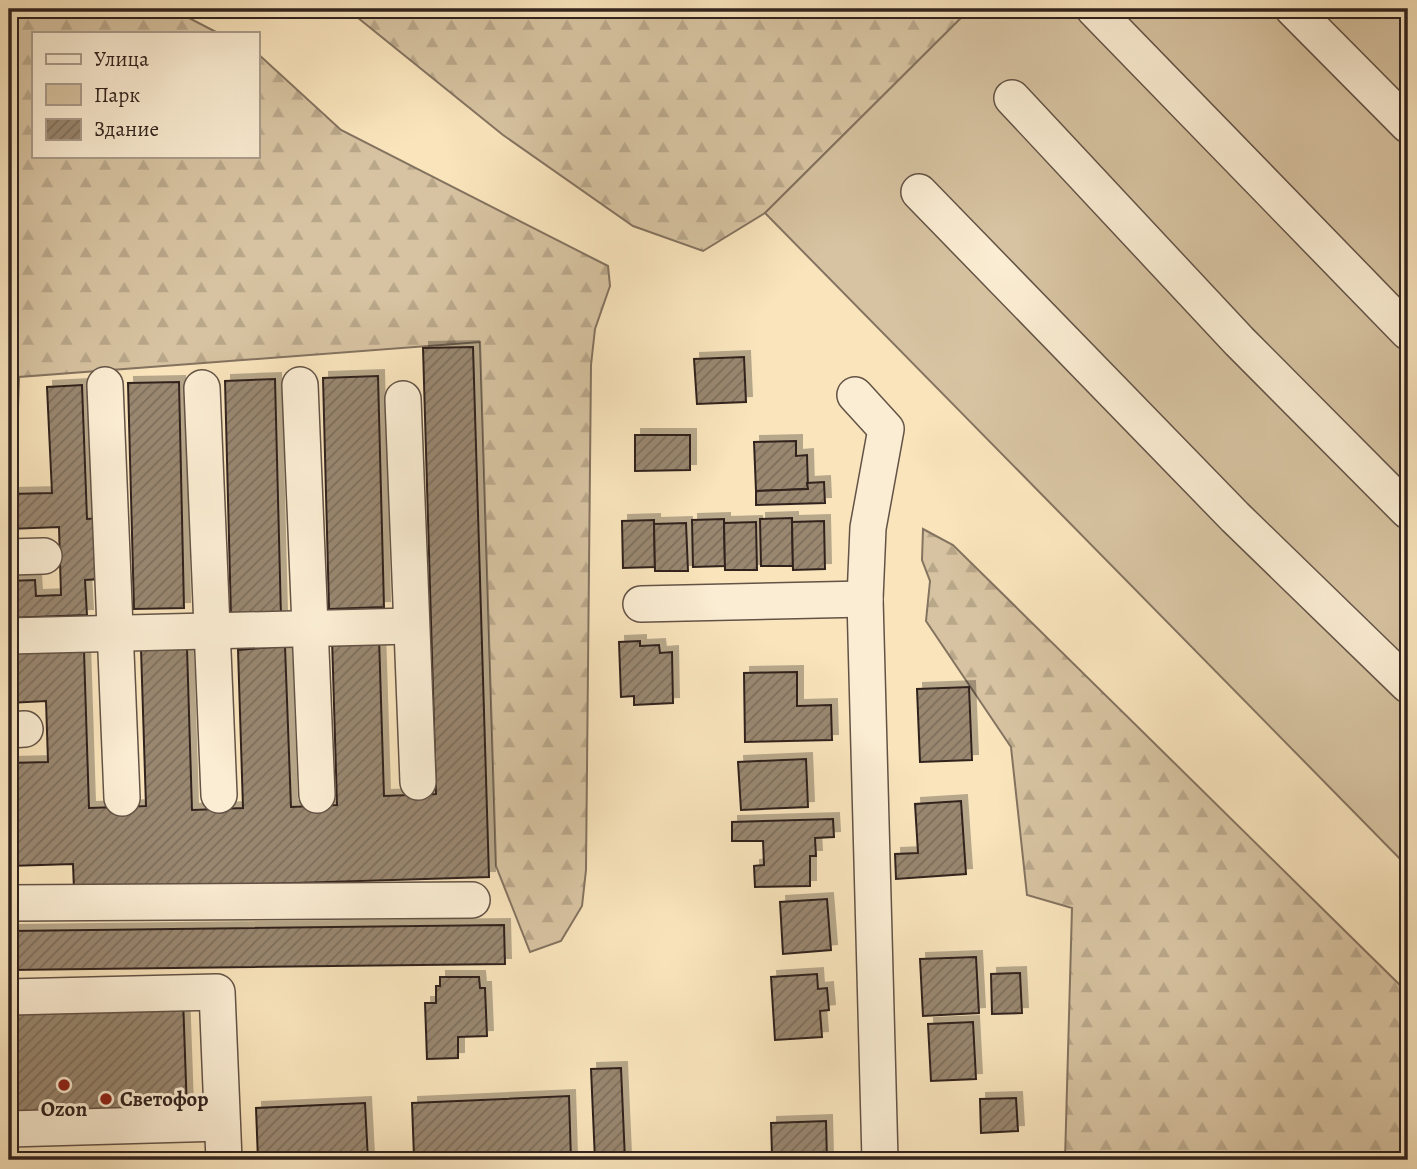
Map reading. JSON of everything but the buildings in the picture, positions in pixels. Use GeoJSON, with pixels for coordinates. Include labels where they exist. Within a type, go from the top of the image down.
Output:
{"type":"FeatureCollection","features":[{"type":"Feature","properties":{"kind":"lane"},"geometry":{"type":"LineString","coordinates":[[1094,9],[1408,332]]}},
{"type":"Feature","properties":{"kind":"lane"},"geometry":{"type":"LineString","coordinates":[[1293,9],[1408,125]]}},
{"type":"Feature","properties":{"kind":"lane"},"geometry":{"type":"LineString","coordinates":[[1012,98],[1239,341],[1408,511]]}},
{"type":"Feature","properties":{"kind":"lane"},"geometry":{"type":"LineString","coordinates":[[919,192],[1235,517],[1408,685]]}},
{"type":"Feature","properties":{"kind":"lane"},"geometry":{"type":"LineString","coordinates":[[300,385],[317,795]]}},
{"type":"Feature","properties":{"kind":"lane"},"geometry":{"type":"LineString","coordinates":[[105,386],[122,798]]}},
{"type":"Feature","properties":{"kind":"lane"},"geometry":{"type":"LineString","coordinates":[[202,388],[219,795]]}},
{"type":"Feature","properties":{"kind":"lane"},"geometry":{"type":"LineString","coordinates":[[855,395],[886,429],[867,528],[864,599],[880,1160]]}},
{"type":"Feature","properties":{"kind":"lane"},"geometry":{"type":"LineString","coordinates":[[403,400],[418,782]]}},
{"type":"Feature","properties":{"kind":"lane"},"geometry":{"type":"LineString","coordinates":[[9,557],[44,556]]}},
{"type":"Feature","properties":{"kind":"lane"},"geometry":{"type":"LineString","coordinates":[[641,604],[864,599]]}},
{"type":"Feature","properties":{"kind":"lane"},"geometry":{"type":"LineString","coordinates":[[9,636],[411,626]]}},
{"type":"Feature","properties":{"kind":"lane"},"geometry":{"type":"LineString","coordinates":[[9,903],[472,900]]}},
{"type":"Feature","properties":{"kind":"lane"},"geometry":{"type":"LineString","coordinates":[[9,997],[217,992],[224,1160]]}},
{"type":"Feature","properties":{"kind":"lane"},"geometry":{"type":"LineString","coordinates":[[9,1129],[222,1123]]}},
{"type":"Feature","properties":{"kind":"green space"},"geometry":{"type":"Polygon","coordinates":[[[9,9],[181,9],[185,16],[216,32],[32,32],[32,158],[259,158],[259,55],[341,130],[608,266],[610,286],[595,329],[591,365],[586,870],[582,906],[561,941],[530,952],[496,866],[480,342],[19,377],[16,469],[9,469],[9,9]]]}},
{"type":"Feature","properties":{"kind":"green space"},"geometry":{"type":"Polygon","coordinates":[[[347,9],[970,9],[765,213],[703,251],[633,226],[503,135],[347,9]]]}},
{"type":"Feature","properties":{"kind":"green space"},"geometry":{"type":"Polygon","coordinates":[[[970,9],[1408,9],[1408,867],[765,213],[970,9]]]}},
{"type":"Feature","properties":{"kind":"green space"},"geometry":{"type":"Polygon","coordinates":[[[923,529],[953,545],[1408,993],[1408,1160],[1065,1160],[1072,908],[1027,895],[1011,747],[926,621],[930,581],[922,560],[923,529]]]}},
{"type":"Feature","properties":{"kind":"place","name":"Ozon"},"geometry":{"type":"Point","coordinates":[64,1085]}},
{"type":"Feature","properties":{"kind":"place","name":"Светофор"},"geometry":{"type":"Point","coordinates":[106,1099]}}]}
